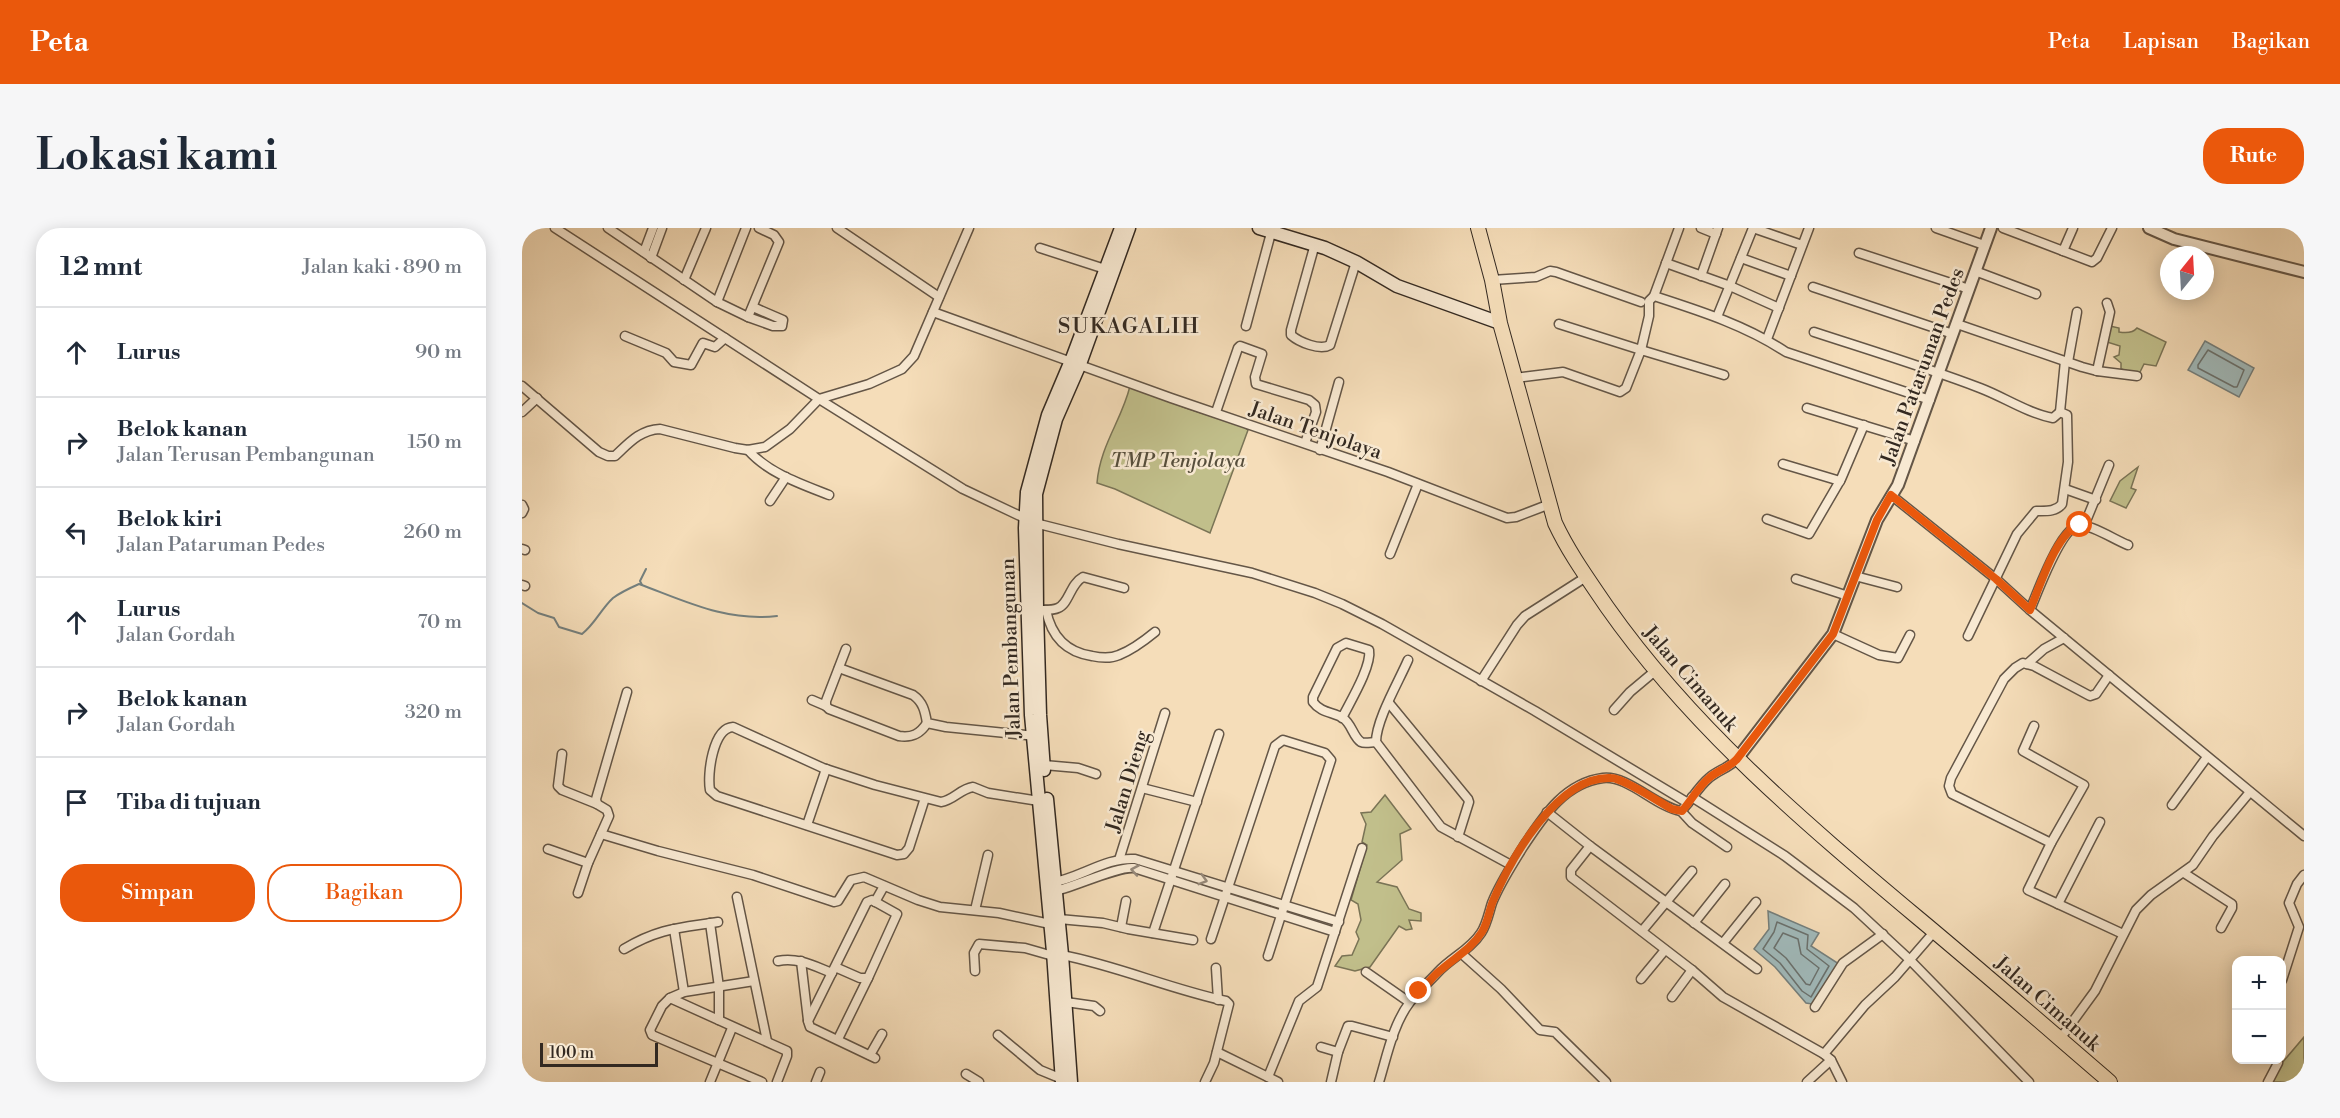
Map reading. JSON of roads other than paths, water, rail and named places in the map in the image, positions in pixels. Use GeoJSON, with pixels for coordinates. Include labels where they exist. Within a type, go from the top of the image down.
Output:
{"type":"FeatureCollection","features":[{"type":"Feature","properties":{"kind":"main road","name":"Jalan Pembangunan"},"geometry":{"type":"LineString","coordinates":[[1075,363],[1105,269],[1121,228]]}},
{"type":"Feature","properties":{"kind":"main road","name":"Jalan Pembangunan"},"geometry":{"type":"LineString","coordinates":[[1065,1081],[1044,765],[1037,736],[1041,610],[1027,492],[1048,415],[1075,363],[1129,228]]}},
{"type":"Feature","properties":{"kind":"main road","name":"Jalan Cimanuk"},"geometry":{"type":"LineString","coordinates":[[1478,228],[1492,280],[1500,323],[1555,522],[1569,553],[1655,671],[1737,759],[1836,849],[2110,1082]]}},
{"type":"Feature","properties":{"kind":"main road"},"geometry":{"type":"LineString","coordinates":[[1265,230],[1315,244],[1356,262],[1397,285],[1500,323]]}},
{"type":"Feature","properties":{"kind":"main road","name":"Jalan Pembangunan"},"geometry":{"type":"LineString","coordinates":[[1030,521],[1039,801],[1051,887]]}},
{"type":"Feature","properties":{"kind":"main road","name":"Jalan Pembangunan"},"geometry":{"type":"LineString","coordinates":[[1057,956],[1066,1002],[1065,1081]]}},
{"type":"Feature","properties":{"kind":"street"},"geometry":{"type":"LineString","coordinates":[[555,228],[963,489],[1030,521],[1128,547],[1252,573],[1315,593],[1382,624],[1690,800],[1785,856],[1821,882],[1883,934],[2029,1082]]}},
{"type":"Feature","properties":{"kind":"street"},"geometry":{"type":"LineString","coordinates":[[648,255],[653,228]]}},
{"type":"Feature","properties":{"kind":"street"},"geometry":{"type":"LineString","coordinates":[[648,255],[662,228]]}},
{"type":"Feature","properties":{"kind":"street"},"geometry":{"type":"LineString","coordinates":[[684,280],[706,228]]}},
{"type":"Feature","properties":{"kind":"street"},"geometry":{"type":"LineString","coordinates":[[717,302],[746,228]]}},
{"type":"Feature","properties":{"kind":"street"},"geometry":{"type":"LineString","coordinates":[[748,317],[779,242],[774,235],[759,228]]}},
{"type":"Feature","properties":{"kind":"street"},"geometry":{"type":"LineString","coordinates":[[837,228],[939,297]]}},
{"type":"Feature","properties":{"kind":"street"},"geometry":{"type":"LineString","coordinates":[[522,386],[600,452],[608,456],[615,456],[638,434],[647,429],[748,450],[765,447],[790,429],[819,399],[860,388],[902,369],[914,356],[969,228]]}},
{"type":"Feature","properties":{"kind":"street"},"geometry":{"type":"LineString","coordinates":[[1515,378],[1563,372],[1620,392],[1626,388],[1641,350],[1649,316],[1649,301],[1654,296],[1679,228]]}},
{"type":"Feature","properties":{"kind":"street"},"geometry":{"type":"LineString","coordinates":[[1701,228],[1717,231],[1701,276]]}},
{"type":"Feature","properties":{"kind":"street"},"geometry":{"type":"LineString","coordinates":[[1717,317],[1753,228],[1802,245]]}},
{"type":"Feature","properties":{"kind":"street"},"geometry":{"type":"LineString","coordinates":[[1767,339],[1809,228]]}},
{"type":"Feature","properties":{"kind":"street"},"geometry":{"type":"LineString","coordinates":[[1936,228],[1984,245]]}},
{"type":"Feature","properties":{"kind":"street","name":"Jalan Pataruman Pedes"},"geometry":{"type":"LineString","coordinates":[[1737,759],[1833,634],[1877,520],[1898,485],[1991,228]]}},
{"type":"Feature","properties":{"kind":"street"},"geometry":{"type":"LineString","coordinates":[[2003,228],[2064,252],[2095,261],[2112,228]]}},
{"type":"Feature","properties":{"kind":"street"},"geometry":{"type":"LineString","coordinates":[[2064,252],[2073,228]]}},
{"type":"Feature","properties":{"kind":"street"},"geometry":{"type":"LineString","coordinates":[[2149,228],[2174,239],[2304,272]]}},
{"type":"Feature","properties":{"kind":"street"},"geometry":{"type":"LineString","coordinates":[[612,229],[717,302],[773,327],[782,326],[783,320],[753,307]]}},
{"type":"Feature","properties":{"kind":"street"},"geometry":{"type":"LineString","coordinates":[[1246,326],[1265,230]]}},
{"type":"Feature","properties":{"kind":"street"},"geometry":{"type":"LineString","coordinates":[[1315,244],[1290,332],[1299,340],[1320,347],[1330,345],[1356,262]]}},
{"type":"Feature","properties":{"kind":"street"},"geometry":{"type":"LineString","coordinates":[[1040,248],[1105,269]]}},
{"type":"Feature","properties":{"kind":"street"},"geometry":{"type":"LineString","coordinates":[[1859,253],[1969,289]]}},
{"type":"Feature","properties":{"kind":"street"},"geometry":{"type":"LineString","coordinates":[[1741,258],[1791,276]]}},
{"type":"Feature","properties":{"kind":"street"},"geometry":{"type":"LineString","coordinates":[[1666,263],[1730,286],[1779,308]]}},
{"type":"Feature","properties":{"kind":"street"},"geometry":{"type":"LineString","coordinates":[[1492,280],[1536,277],[1550,271],[1641,302]]}},
{"type":"Feature","properties":{"kind":"street"},"geometry":{"type":"LineString","coordinates":[[1975,271],[2036,294]]}},
{"type":"Feature","properties":{"kind":"street"},"geometry":{"type":"LineString","coordinates":[[1813,287],[2097,371],[2137,376]]}},
{"type":"Feature","properties":{"kind":"street"},"geometry":{"type":"LineString","coordinates":[[1654,296],[1717,317],[1767,339],[1786,352],[1930,400]]}},
{"type":"Feature","properties":{"kind":"street"},"geometry":{"type":"LineString","coordinates":[[2097,371],[2110,312],[2108,303]]}},
{"type":"Feature","properties":{"kind":"street","name":"Jalan Tenjolaya"},"geometry":{"type":"LineString","coordinates":[[933,312],[1418,484],[1506,518],[1516,517],[1550,504]]}},
{"type":"Feature","properties":{"kind":"street"},"geometry":{"type":"LineString","coordinates":[[1814,332],[1937,372],[2048,417],[2056,417],[2060,412],[2066,362],[2077,312]]}},
{"type":"Feature","properties":{"kind":"street"},"geometry":{"type":"LineString","coordinates":[[1559,324],[1724,375]]}},
{"type":"Feature","properties":{"kind":"street"},"geometry":{"type":"LineString","coordinates":[[625,336],[666,352],[674,362],[691,365],[703,343],[715,347],[725,338]]}},
{"type":"Feature","properties":{"kind":"street"},"geometry":{"type":"LineString","coordinates":[[1216,412],[1238,348],[1240,346],[1259,351],[1262,354],[1255,377],[1257,384],[1309,400],[1315,405],[1316,412],[1305,444]]}},
{"type":"Feature","properties":{"kind":"street"},"geometry":{"type":"LineString","coordinates":[[1320,450],[1339,382]]}},
{"type":"Feature","properties":{"kind":"street"},"geometry":{"type":"LineString","coordinates":[[522,412],[537,398]]}},
{"type":"Feature","properties":{"kind":"street"},"geometry":{"type":"LineString","coordinates":[[1807,408],[1915,441]]}},
{"type":"Feature","properties":{"kind":"street"},"geometry":{"type":"LineString","coordinates":[[1968,636],[2018,534],[2036,511],[2059,508],[2064,500],[2068,462],[2067,415],[2060,412]]}},
{"type":"Feature","properties":{"kind":"street"},"geometry":{"type":"LineString","coordinates":[[1767,519],[1808,534],[1840,481],[1864,425]]}},
{"type":"Feature","properties":{"kind":"street"},"geometry":{"type":"LineString","coordinates":[[748,450],[757,460],[786,477],[829,495]]}},
{"type":"Feature","properties":{"kind":"street"},"geometry":{"type":"LineString","coordinates":[[1783,464],[1840,481]]}},
{"type":"Feature","properties":{"kind":"street"},"geometry":{"type":"LineString","coordinates":[[2084,526],[2109,465]]}},
{"type":"Feature","properties":{"kind":"street"},"geometry":{"type":"LineString","coordinates":[[770,501],[786,477]]}},
{"type":"Feature","properties":{"kind":"street"},"geometry":{"type":"LineString","coordinates":[[1390,554],[1418,484]]}},
{"type":"Feature","properties":{"kind":"street"},"geometry":{"type":"LineString","coordinates":[[2065,489],[2096,500]]}},
{"type":"Feature","properties":{"kind":"street"},"geometry":{"type":"LineString","coordinates":[[1891,495],[1996,579],[2030,610],[2304,836]]}},
{"type":"Feature","properties":{"kind":"street"},"geometry":{"type":"LineString","coordinates":[[522,505],[524,509],[522,513]]}},
{"type":"Feature","properties":{"kind":"street"},"geometry":{"type":"LineString","coordinates":[[2030,610],[2052,558],[2065,534],[2076,525],[2084,526],[2128,545]]}},
{"type":"Feature","properties":{"kind":"street"},"geometry":{"type":"LineString","coordinates":[[1128,547],[1146,554],[1205,566]]}},
{"type":"Feature","properties":{"kind":"street"},"geometry":{"type":"LineString","coordinates":[[1855,576],[1896,587]]}},
{"type":"Feature","properties":{"kind":"street"},"geometry":{"type":"LineString","coordinates":[[1124,588],[1083,577],[1076,581],[1063,605],[1058,608],[1041,610],[1059,641],[1069,649],[1083,655],[1108,658],[1120,655],[1155,632]]}},
{"type":"Feature","properties":{"kind":"street"},"geometry":{"type":"LineString","coordinates":[[1481,681],[1516,625],[1525,616],[1586,577]]}},
{"type":"Feature","properties":{"kind":"street"},"geometry":{"type":"LineString","coordinates":[[1796,579],[1848,596]]}},
{"type":"Feature","properties":{"kind":"street"},"geometry":{"type":"LineString","coordinates":[[1833,634],[1879,655],[1898,658],[1910,635]]}},
{"type":"Feature","properties":{"kind":"street"},"geometry":{"type":"LineString","coordinates":[[2051,843],[1952,794],[1949,786],[1956,765],[2004,679],[2015,668],[2027,664],[2044,649],[2064,638]]}},
{"type":"Feature","properties":{"kind":"street"},"geometry":{"type":"LineString","coordinates":[[1342,718],[1370,654],[1369,650],[1363,646],[1346,643],[1337,648],[1313,699],[1314,705],[1342,718],[1351,725],[1360,741],[1376,742]]}},
{"type":"Feature","properties":{"kind":"street"},"geometry":{"type":"LineString","coordinates":[[826,706],[846,649]]}},
{"type":"Feature","properties":{"kind":"street"},"geometry":{"type":"LineString","coordinates":[[1408,660],[1376,733],[1376,742],[1441,827],[1511,865]]}},
{"type":"Feature","properties":{"kind":"street"},"geometry":{"type":"LineString","coordinates":[[2027,664],[2090,696],[2096,693],[2109,675]]}},
{"type":"Feature","properties":{"kind":"street"},"geometry":{"type":"LineString","coordinates":[[812,700],[840,715],[899,736],[910,738],[923,731],[927,723],[926,711],[920,700],[839,668]]}},
{"type":"Feature","properties":{"kind":"street"},"geometry":{"type":"LineString","coordinates":[[1614,710],[1630,692],[1655,671]]}},
{"type":"Feature","properties":{"kind":"street"},"geometry":{"type":"LineString","coordinates":[[597,804],[627,692]]}},
{"type":"Feature","properties":{"kind":"street"},"geometry":{"type":"LineString","coordinates":[[1389,703],[1468,799],[1458,837]]}},
{"type":"Feature","properties":{"kind":"street","name":"Jalan Dieng"},"geometry":{"type":"LineString","coordinates":[[1119,860],[1166,713]]}},
{"type":"Feature","properties":{"kind":"street"},"geometry":{"type":"LineString","coordinates":[[927,723],[1037,736]]}},
{"type":"Feature","properties":{"kind":"street"},"geometry":{"type":"LineString","coordinates":[[2034,726],[2023,751],[2084,785],[2051,843],[2028,890],[2123,934]]}},
{"type":"Feature","properties":{"kind":"street"},"geometry":{"type":"LineString","coordinates":[[925,798],[909,848],[904,854],[897,855],[717,796],[710,790],[708,780],[713,753],[720,733],[728,727],[733,727],[826,769],[925,798],[946,801],[962,790],[973,787],[988,793],[1039,801]]}},
{"type":"Feature","properties":{"kind":"street"},"geometry":{"type":"LineString","coordinates":[[1153,933],[1219,734]]}},
{"type":"Feature","properties":{"kind":"street"},"geometry":{"type":"LineString","coordinates":[[1211,939],[1275,746],[1283,741],[1325,753],[1331,760],[1268,956]]}},
{"type":"Feature","properties":{"kind":"street"},"geometry":{"type":"LineString","coordinates":[[562,754],[558,786],[562,790],[597,804],[609,813],[578,893]]}},
{"type":"Feature","properties":{"kind":"street"},"geometry":{"type":"LineString","coordinates":[[2172,805],[2207,757]]}},
{"type":"Feature","properties":{"kind":"street"},"geometry":{"type":"LineString","coordinates":[[1682,811],[1712,775],[1726,769],[1737,759]]}},
{"type":"Feature","properties":{"kind":"street"},"geometry":{"type":"LineString","coordinates":[[1044,765],[1078,768],[1096,774]]}},
{"type":"Feature","properties":{"kind":"street"},"geometry":{"type":"LineString","coordinates":[[807,825],[826,769]]}},
{"type":"Feature","properties":{"kind":"street"},"geometry":{"type":"LineString","coordinates":[[1378,1082],[1399,1018],[1409,1002],[1439,970],[1462,954],[1483,931],[1493,902],[1511,865],[1547,812],[1570,790],[1602,778],[1622,781],[1672,809],[1682,811],[1692,823],[1726,847]]}},
{"type":"Feature","properties":{"kind":"street"},"geometry":{"type":"LineString","coordinates":[[1142,788],[1197,802]]}},
{"type":"Feature","properties":{"kind":"street"},"geometry":{"type":"LineString","coordinates":[[2060,1039],[2095,991],[2114,958],[2123,934],[2142,903],[2193,865],[2213,836],[2250,792]]}},
{"type":"Feature","properties":{"kind":"street"},"geometry":{"type":"LineString","coordinates":[[1547,812],[1665,903],[1757,969]]}},
{"type":"Feature","properties":{"kind":"street"},"geometry":{"type":"LineString","coordinates":[[2058,904],[2100,822]]}},
{"type":"Feature","properties":{"kind":"street"},"geometry":{"type":"LineString","coordinates":[[601,834],[753,875],[834,902],[838,901],[848,883],[854,878],[864,877],[940,907],[1054,921],[1103,923],[1193,940]]}},
{"type":"Feature","properties":{"kind":"street"},"geometry":{"type":"LineString","coordinates":[[1590,846],[1573,868],[1571,877],[1692,970],[1723,997],[1827,1058],[1842,1082]]}},
{"type":"Feature","properties":{"kind":"street"},"geometry":{"type":"LineString","coordinates":[[1268,1077],[1299,1001],[1317,987],[1362,848]]}},
{"type":"Feature","properties":{"kind":"street"},"geometry":{"type":"LineString","coordinates":[[548,849],[588,863]]}},
{"type":"Feature","properties":{"kind":"street"},"geometry":{"type":"LineString","coordinates":[[975,910],[988,855]]}},
{"type":"Feature","properties":{"kind":"street"},"geometry":{"type":"LineString","coordinates":[[1082,879],[1119,860],[1140,860],[1172,876]]}},
{"type":"Feature","properties":{"kind":"street"},"geometry":{"type":"LineString","coordinates":[[1051,887],[1129,867],[1172,876],[1227,892],[1283,910],[1335,932]]}},
{"type":"Feature","properties":{"kind":"street"},"geometry":{"type":"LineString","coordinates":[[1642,931],[1692,871]]}},
{"type":"Feature","properties":{"kind":"street"},"geometry":{"type":"LineString","coordinates":[[2184,873],[2232,904],[2221,928]]}},
{"type":"Feature","properties":{"kind":"street"},"geometry":{"type":"LineString","coordinates":[[2286,968],[2299,927],[2289,903],[2291,895],[2304,875]]}},
{"type":"Feature","properties":{"kind":"street"},"geometry":{"type":"LineString","coordinates":[[1694,923],[1725,884]]}},
{"type":"Feature","properties":{"kind":"street"},"geometry":{"type":"LineString","coordinates":[[875,902],[884,886]]}},
{"type":"Feature","properties":{"kind":"street"},"geometry":{"type":"LineString","coordinates":[[737,897],[767,1041]]}},
{"type":"Feature","properties":{"kind":"street"},"geometry":{"type":"LineString","coordinates":[[808,1021],[867,902],[870,900],[875,902],[898,916],[838,1039]]}},
{"type":"Feature","properties":{"kind":"street"},"geometry":{"type":"LineString","coordinates":[[1121,927],[1126,901]]}},
{"type":"Feature","properties":{"kind":"street"},"geometry":{"type":"LineString","coordinates":[[1723,943],[1756,902]]}},
{"type":"Feature","properties":{"kind":"street"},"geometry":{"type":"LineString","coordinates":[[1283,910],[1339,922]]}},
{"type":"Feature","properties":{"kind":"street"},"geometry":{"type":"LineString","coordinates":[[624,949],[652,934],[714,922],[719,1020]]}},
{"type":"Feature","properties":{"kind":"street"},"geometry":{"type":"LineString","coordinates":[[674,929],[684,992]]}},
{"type":"Feature","properties":{"kind":"street"},"geometry":{"type":"LineString","coordinates":[[1807,1082],[1865,1005],[1895,977],[1934,932]]}},
{"type":"Feature","properties":{"kind":"street"},"geometry":{"type":"LineString","coordinates":[[1815,1007],[1843,963],[1883,934]]}},
{"type":"Feature","properties":{"kind":"street"},"geometry":{"type":"LineString","coordinates":[[975,971],[974,953],[979,944],[1024,948],[1095,962],[1184,992],[1226,1001],[1229,1007],[1217,1052],[1205,1082]]}},
{"type":"Feature","properties":{"kind":"street"},"geometry":{"type":"LineString","coordinates":[[1641,979],[1665,950]]}},
{"type":"Feature","properties":{"kind":"street"},"geometry":{"type":"LineString","coordinates":[[1462,954],[1501,989],[1540,1030],[1555,1032],[1606,1082]]}},
{"type":"Feature","properties":{"kind":"street"},"geometry":{"type":"LineString","coordinates":[[778,961],[790,959],[801,961],[860,978],[868,978]]}},
{"type":"Feature","properties":{"kind":"street"},"geometry":{"type":"LineString","coordinates":[[801,961],[810,1027],[872,1057],[882,1034]]}},
{"type":"Feature","properties":{"kind":"street"},"geometry":{"type":"LineString","coordinates":[[1216,968],[1218,999]]}},
{"type":"Feature","properties":{"kind":"street"},"geometry":{"type":"LineString","coordinates":[[1672,997],[1692,970]]}},
{"type":"Feature","properties":{"kind":"street"},"geometry":{"type":"LineString","coordinates":[[1366,972],[1409,1002]]}},
{"type":"Feature","properties":{"kind":"street"},"geometry":{"type":"LineString","coordinates":[[754,981],[684,992],[670,999],[662,1006],[651,1033],[762,1082]]}},
{"type":"Feature","properties":{"kind":"street"},"geometry":{"type":"LineString","coordinates":[[670,999],[732,1028],[767,1041],[788,1053],[777,1082]]}},
{"type":"Feature","properties":{"kind":"street"},"geometry":{"type":"LineString","coordinates":[[1066,1002],[1094,1006],[1100,1011]]}},
{"type":"Feature","properties":{"kind":"street"},"geometry":{"type":"LineString","coordinates":[[1331,1082],[1338,1052],[1348,1026],[1393,1037]]}},
{"type":"Feature","properties":{"kind":"street"},"geometry":{"type":"LineString","coordinates":[[710,1082],[732,1028]]}},
{"type":"Feature","properties":{"kind":"street"},"geometry":{"type":"LineString","coordinates":[[998,1035],[1040,1070],[1065,1081]]}},
{"type":"Feature","properties":{"kind":"street"},"geometry":{"type":"LineString","coordinates":[[1321,1047],[1338,1052]]}},
{"type":"Feature","properties":{"kind":"street"},"geometry":{"type":"LineString","coordinates":[[1217,1052],[1278,1082]]}},
{"type":"Feature","properties":{"kind":"street"},"geometry":{"type":"LineString","coordinates":[[2268,1082],[2278,1064]]}},
{"type":"Feature","properties":{"kind":"street"},"geometry":{"type":"LineString","coordinates":[[816,1082],[820,1072]]}},
{"type":"Feature","properties":{"kind":"street"},"geometry":{"type":"LineString","coordinates":[[966,1074],[979,1082]]}},
{"type":"Feature","properties":{"kind":"water"},"geometry":{"type":"Polygon","coordinates":[[[2205,341],[2254,368],[2239,397],[2188,370],[2205,341]]]}},
{"type":"Feature","properties":{"kind":"water"},"geometry":{"type":"Polygon","coordinates":[[[1768,911],[1819,933],[1811,946],[1839,964],[1816,1002],[1812,1004],[1806,1003],[1775,967],[1754,949],[1769,929],[1768,911]]]}},
{"type":"Feature","properties":{"kind":"waterway"},"geometry":{"type":"LineString","coordinates":[[642,585],[640,581],[646,569]]}},
{"type":"Feature","properties":{"kind":"waterway"},"geometry":{"type":"LineString","coordinates":[[522,603],[538,613],[554,618],[559,627],[582,634],[613,598],[639,584],[723,613],[740,616],[777,616]]}},
{"type":"Feature","properties":{"kind":"district","name":"SUKAGALIH"},"geometry":{"type":"Point","coordinates":[1129,325]}},
{"type":"Feature","properties":{"kind":"park label","name":"TMP Tenjolaya"},"geometry":{"type":"Point","coordinates":[1178,460]}}]}
